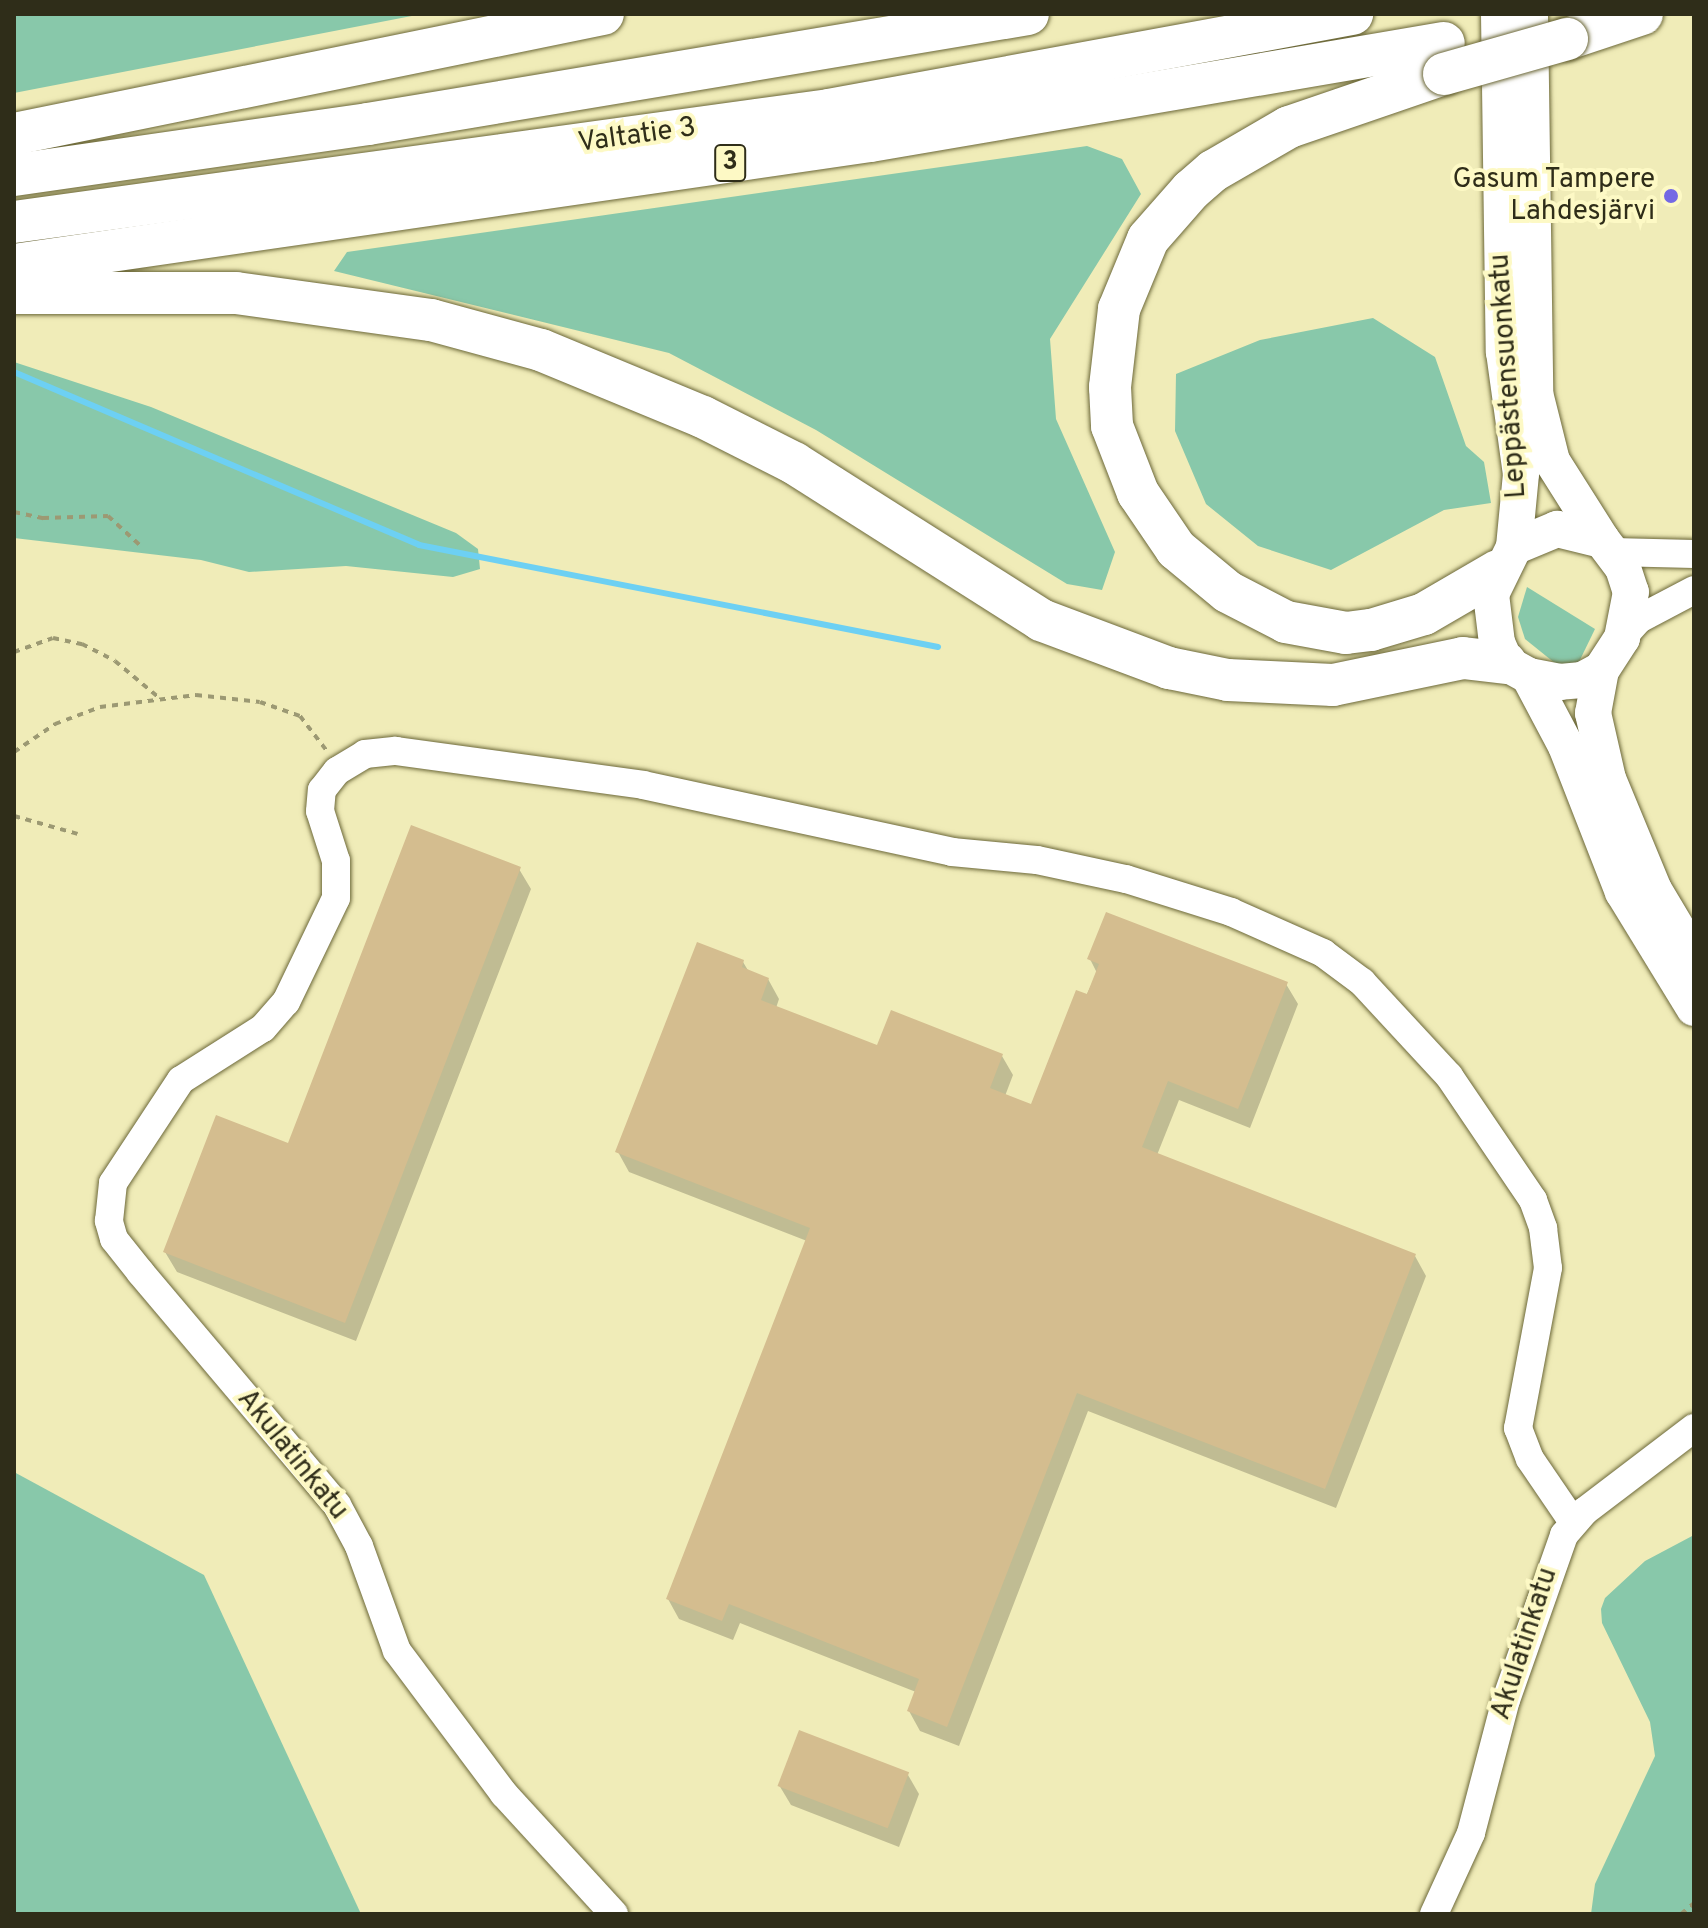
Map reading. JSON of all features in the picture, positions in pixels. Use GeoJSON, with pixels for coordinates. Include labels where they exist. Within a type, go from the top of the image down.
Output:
{"type":"FeatureCollection","features":[{"type":"Feature","properties":{"kind":"highway"},"geometry":{"type":"LineString","coordinates":[[14,134],[603,14]]}},
{"type":"Feature","properties":{"kind":"highway","name":"Valtatie 3"},"geometry":{"type":"LineString","coordinates":[[14,175],[368,124],[1028,14]]}},
{"type":"Feature","properties":{"kind":"highway","name":"Valtatie 3"},"geometry":{"type":"LineString","coordinates":[[14,222],[829,110],[1352,14]]}},
{"type":"Feature","properties":{"kind":"highway"},"geometry":{"type":"LineString","coordinates":[[1563,21],[1642,14]]}},
{"type":"Feature","properties":{"kind":"highway","name":"3"},"geometry":{"type":"LineString","coordinates":[[14,265],[1444,58],[1563,21]]}},
{"type":"Feature","properties":{"kind":"highway"},"geometry":{"type":"LineString","coordinates":[[1444,58],[1289,127],[1213,171],[1191,190],[1148,239],[1119,309],[1110,387],[1112,426],[1138,493],[1176,549],[1228,592],[1286,622],[1346,633],[1371,630],[1424,614],[1506,559]]}},
{"type":"Feature","properties":{"kind":"highway"},"geometry":{"type":"LineString","coordinates":[[14,293],[236,293],[431,320],[541,350],[703,417],[794,463],[1041,620],[1169,668],[1228,680],[1333,685],[1463,658],[1518,670]]}},
{"type":"Feature","properties":{"kind":"main road","name":"Leppästensuonkatu"},"geometry":{"type":"LineString","coordinates":[[1499,14],[1504,352],[1521,474],[1506,559]]}},
{"type":"Feature","properties":{"kind":"main road","name":"Leppästensuonkatu"},"geometry":{"type":"LineString","coordinates":[[1563,21],[1535,393],[1552,461],[1607,546]]}},
{"type":"Feature","properties":{"kind":"main road"},"geometry":{"type":"LineString","coordinates":[[1694,957],[1654,890],[1608,779],[1593,713],[1601,670],[1622,638],[1631,592],[1607,546],[1557,529],[1506,559],[1491,594],[1492,619],[1518,670],[1566,746],[1623,892],[1694,1008]]}},
{"type":"Feature","properties":{"kind":"main road"},"geometry":{"type":"LineString","coordinates":[[1518,670],[1560,682],[1582,680],[1601,670]]}},
{"type":"Feature","properties":{"kind":"street"},"geometry":{"type":"LineString","coordinates":[[1607,546],[1694,554]]}},
{"type":"Feature","properties":{"kind":"street"},"geometry":{"type":"LineString","coordinates":[[1622,638],[1639,619],[1694,590]]}},
{"type":"Feature","properties":{"kind":"street"},"geometry":{"type":"LineString","coordinates":[[337,771],[365,754],[396,751],[643,785],[952,852],[1037,860],[1126,879],[1231,912],[1323,953],[1362,982],[1449,1076],[1533,1200],[1543,1228],[1548,1268],[1518,1428],[1530,1459],[1573,1522]]}},
{"type":"Feature","properties":{"kind":"street","name":"Akulatinkatu"},"geometry":{"type":"LineString","coordinates":[[337,771],[319,801],[337,875],[327,923],[277,1016],[189,1073],[127,1155],[109,1199],[114,1239],[337,1505],[359,1546],[397,1651],[504,1794],[614,1914]]}},
{"type":"Feature","properties":{"kind":"street","name":"Akulatinkatu"},"geometry":{"type":"LineString","coordinates":[[1434,1914],[1471,1833],[1549,1566],[1573,1522],[1694,1428]]}},
{"type":"Feature","properties":{"kind":"path"},"geometry":{"type":"LineString","coordinates":[[14,512],[43,518],[108,516],[143,548]]}},
{"type":"Feature","properties":{"kind":"path"},"geometry":{"type":"LineString","coordinates":[[14,652],[53,638],[82,644],[115,661],[158,697]]}},
{"type":"Feature","properties":{"kind":"path"},"geometry":{"type":"LineString","coordinates":[[14,752],[55,724],[100,707],[158,697],[196,695],[260,702],[300,716],[321,738],[337,771]]}},
{"type":"Feature","properties":{"kind":"path"},"geometry":{"type":"LineString","coordinates":[[14,816],[78,834]]}},
{"type":"Feature","properties":{"kind":"path"},"geometry":{"type":"LineString","coordinates":[[1681,1914],[1694,1903]]}},
{"type":"Feature","properties":{"kind":"green space"},"geometry":{"type":"Polygon","coordinates":[[[14,14],[422,14],[14,93],[14,14]]]}},
{"type":"Feature","properties":{"kind":"green space"},"geometry":{"type":"Polygon","coordinates":[[[1087,146],[1122,159],[1141,194],[1050,339],[1056,419],[1115,552],[1102,590],[1067,584],[816,430],[669,353],[334,271],[347,252],[1087,146]]]}},
{"type":"Feature","properties":{"kind":"green space"},"geometry":{"type":"Polygon","coordinates":[[[1373,318],[1435,357],[1466,446],[1484,462],[1491,503],[1444,510],[1331,570],[1258,546],[1206,504],[1175,431],[1176,374],[1260,340],[1373,318]]]}},
{"type":"Feature","properties":{"kind":"green space"},"geometry":{"type":"Polygon","coordinates":[[[14,362],[151,407],[456,533],[478,549],[480,569],[453,577],[346,566],[249,572],[201,560],[14,538],[14,362]]]}},
{"type":"Feature","properties":{"kind":"green space"},"geometry":{"type":"Polygon","coordinates":[[[1527,587],[1595,629],[1578,664],[1556,664],[1525,639],[1518,617],[1527,587]]]}},
{"type":"Feature","properties":{"kind":"green space"},"geometry":{"type":"Polygon","coordinates":[[[14,1472],[204,1575],[361,1914],[14,1914],[14,1472]]]}},
{"type":"Feature","properties":{"kind":"green space"},"geometry":{"type":"Polygon","coordinates":[[[1694,1535],[1694,1914],[1591,1914],[1595,1884],[1655,1756],[1650,1722],[1602,1623],[1601,1609],[1605,1598],[1645,1561],[1694,1535]]]}},
{"type":"Feature","properties":{"kind":"building"},"geometry":{"type":"Polygon","coordinates":[[[411,825],[521,867],[345,1323],[163,1252],[216,1115],[288,1143],[411,825]]]}},
{"type":"Feature","properties":{"kind":"building"},"geometry":{"type":"Polygon","coordinates":[[[1106,912],[1288,982],[1238,1109],[1168,1081],[1142,1147],[1416,1254],[1325,1489],[1077,1393],[947,1727],[907,1711],[919,1679],[729,1604],[722,1621],[666,1599],[810,1228],[615,1152],[697,942],[744,960],[742,967],[769,978],[761,1000],[877,1045],[891,1010],[1003,1054],[990,1088],[1031,1104],[1076,990],[1087,994],[1099,964],[1087,959],[1106,912]]]}},
{"type":"Feature","properties":{"kind":"building"},"geometry":{"type":"Polygon","coordinates":[[[799,1730],[909,1772],[888,1828],[777,1786],[799,1730]]]}},
{"type":"Feature","properties":{"kind":"waterway"},"geometry":{"type":"LineString","coordinates":[[14,372],[419,545],[938,647]]}},
{"type":"Feature","properties":{"kind":"place","name":"Gasum Tampere Lahdesjärvi"},"geometry":{"type":"Point","coordinates":[1671,196]}}]}
